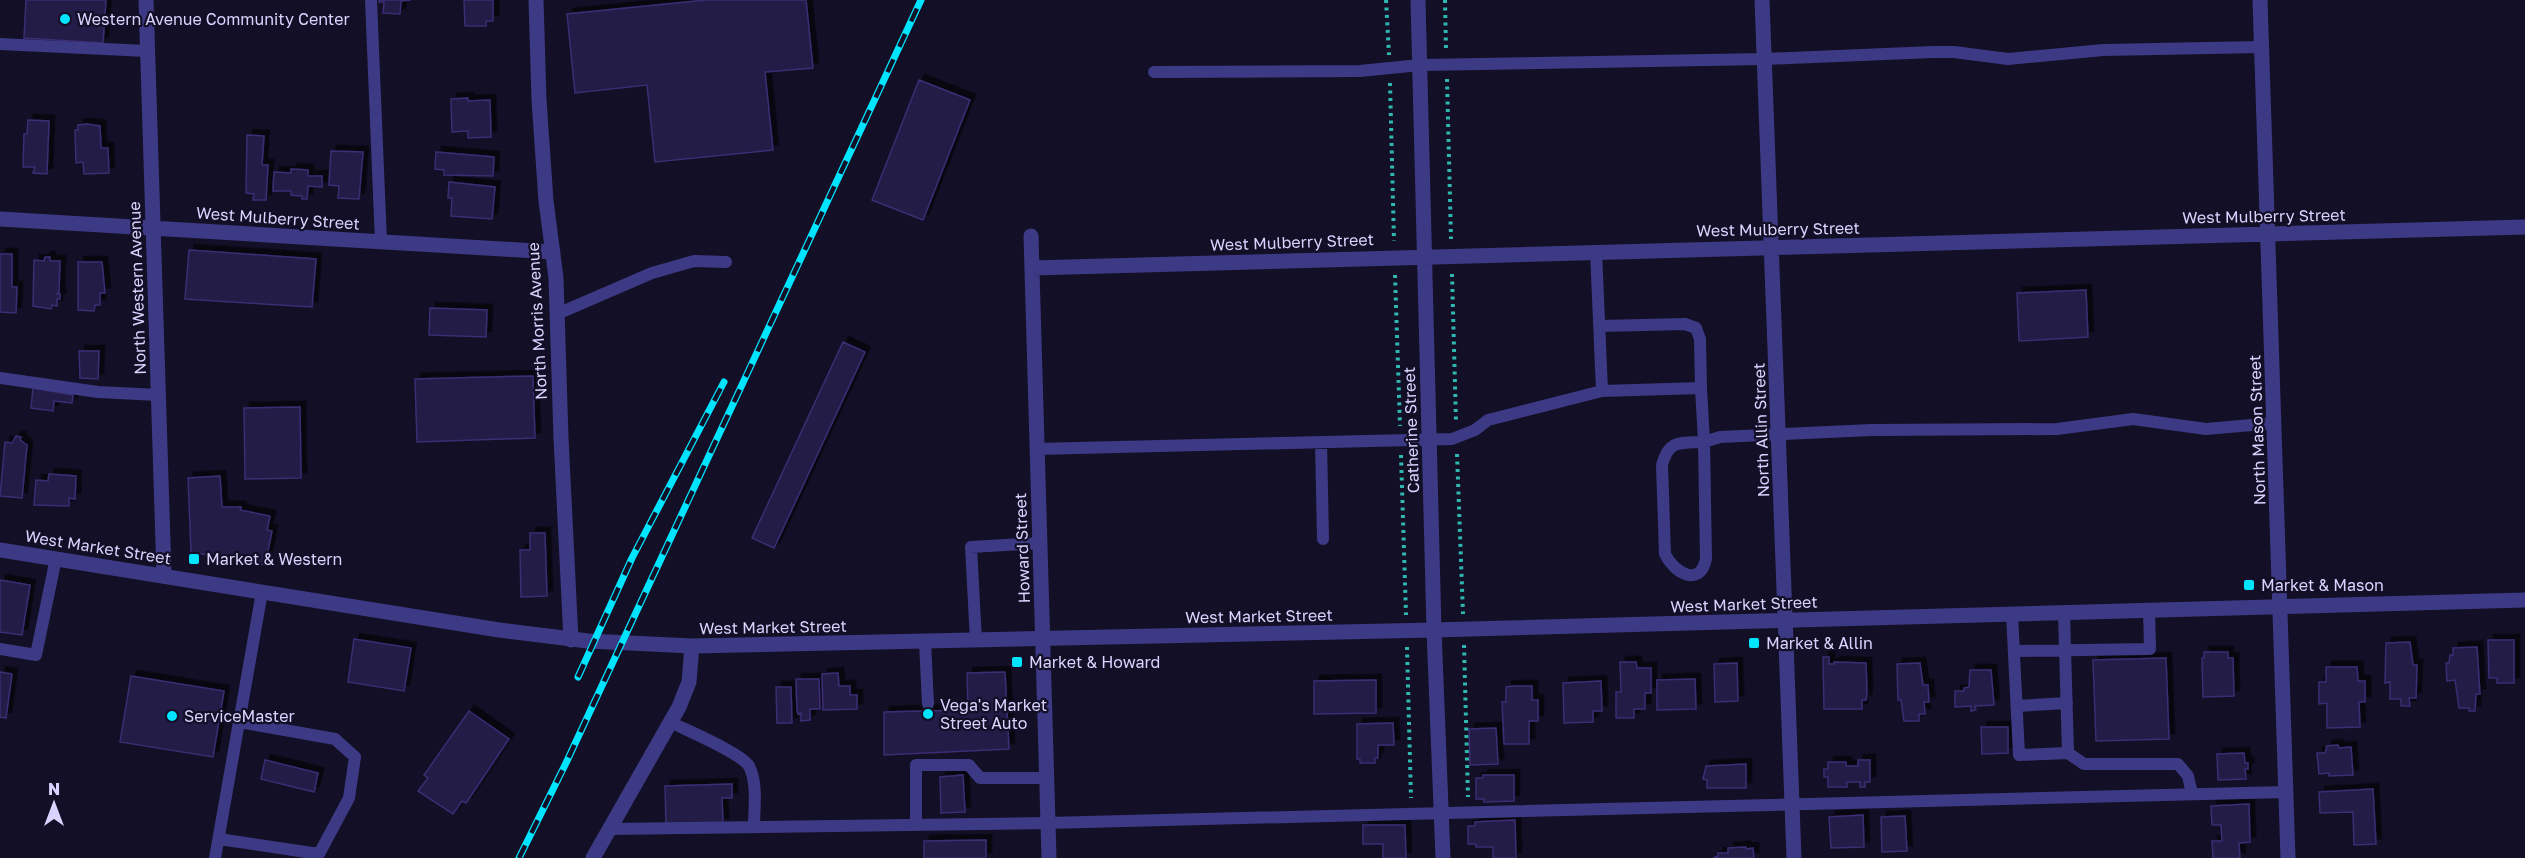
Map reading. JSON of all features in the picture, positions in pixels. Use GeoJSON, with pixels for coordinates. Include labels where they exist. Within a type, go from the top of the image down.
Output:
{"type":"FeatureCollection","features":[{"type":"Feature","properties":{"kind":"street","name":"North Western Avenue"},"geometry":{"type":"LineString","coordinates":[[146,0],[164,575]]}},
{"type":"Feature","properties":{"kind":"street","name":"North Morris Avenue"},"geometry":{"type":"LineString","coordinates":[[536,0],[539,100],[557,314],[571,640]]}},
{"type":"Feature","properties":{"kind":"street","name":"Catherine Street"},"geometry":{"type":"LineString","coordinates":[[1418,0],[1434,630],[1443,858]]}},
{"type":"Feature","properties":{"kind":"street","name":"North Allin Street"},"geometry":{"type":"LineString","coordinates":[[1762,0],[1794,858]]}},
{"type":"Feature","properties":{"kind":"street","name":"North Mason Street"},"geometry":{"type":"LineString","coordinates":[[2260,0],[2288,858]]}},
{"type":"Feature","properties":{"kind":"street","name":"West Mulberry Street"},"geometry":{"type":"LineString","coordinates":[[0,219],[553,252]]}},
{"type":"Feature","properties":{"kind":"street","name":"West Mulberry Street"},"geometry":{"type":"LineString","coordinates":[[1032,268],[2525,227]]}},
{"type":"Feature","properties":{"kind":"street","name":"Howard Street"},"geometry":{"type":"LineString","coordinates":[[1031,237],[1049,858]]}},
{"type":"Feature","properties":{"kind":"street","name":"West Market Street"},"geometry":{"type":"LineString","coordinates":[[0,550],[164,575],[403,616],[571,640],[692,646],[1407,631],[2525,600]]}},
{"type":"Feature","properties":{"kind":"street"},"geometry":{"type":"LineString","coordinates":[[593,858],[670,722],[689,682],[692,646]]}},
{"type":"Feature","properties":{"kind":"lane"},"geometry":{"type":"LineString","coordinates":[[371,0],[381,242]]}},
{"type":"Feature","properties":{"kind":"lane"},"geometry":{"type":"LineString","coordinates":[[0,44],[147,51]]}},
{"type":"Feature","properties":{"kind":"lane"},"geometry":{"type":"LineString","coordinates":[[1154,72],[1360,71],[1447,65],[1764,59],[1933,52],[1954,52],[2008,59],[2103,50],[2261,47]]}},
{"type":"Feature","properties":{"kind":"lane"},"geometry":{"type":"LineString","coordinates":[[1596,251],[1602,391]]}},
{"type":"Feature","properties":{"kind":"lane"},"geometry":{"type":"LineString","coordinates":[[557,314],[652,273],[694,261],[726,262]]}},
{"type":"Feature","properties":{"kind":"lane"},"geometry":{"type":"LineString","coordinates":[[1600,326],[1685,324],[1696,328],[1700,339],[1704,442],[1706,559],[1704,568],[1698,574],[1680,574],[1670,565],[1665,554],[1662,465],[1665,451],[1676,443],[1704,442],[1720,437],[1779,433],[2058,429],[2133,420],[2206,429],[2275,423]]}},
{"type":"Feature","properties":{"kind":"lane"},"geometry":{"type":"LineString","coordinates":[[0,378],[98,392],[158,395]]}},
{"type":"Feature","properties":{"kind":"lane"},"geometry":{"type":"LineString","coordinates":[[1036,449],[1456,438],[1475,430],[1488,420],[1602,391],[1701,388]]}},
{"type":"Feature","properties":{"kind":"lane"},"geometry":{"type":"LineString","coordinates":[[1321,442],[1323,539]]}},
{"type":"Feature","properties":{"kind":"lane"},"geometry":{"type":"LineString","coordinates":[[976,641],[971,547],[1040,543]]}},
{"type":"Feature","properties":{"kind":"lane"},"geometry":{"type":"LineString","coordinates":[[0,649],[36,655],[56,558]]}},
{"type":"Feature","properties":{"kind":"lane"},"geometry":{"type":"LineString","coordinates":[[215,858],[262,592]]}},
{"type":"Feature","properties":{"kind":"lane"},"geometry":{"type":"LineString","coordinates":[[2014,651],[2150,648],[2149,610]]}},
{"type":"Feature","properties":{"kind":"lane"},"geometry":{"type":"LineString","coordinates":[[2012,614],[2019,755],[2068,753],[2084,764],[2178,764],[2188,776],[2192,794]]}},
{"type":"Feature","properties":{"kind":"lane"},"geometry":{"type":"LineString","coordinates":[[2064,614],[2068,753]]}},
{"type":"Feature","properties":{"kind":"lane"},"geometry":{"type":"LineString","coordinates":[[925,642],[928,704]]}},
{"type":"Feature","properties":{"kind":"lane"},"geometry":{"type":"LineString","coordinates":[[2017,706],[2067,704]]}},
{"type":"Feature","properties":{"kind":"lane"},"geometry":{"type":"LineString","coordinates":[[219,839],[319,854],[349,798],[351,789],[355,757],[335,739],[239,722]]}},
{"type":"Feature","properties":{"kind":"lane"},"geometry":{"type":"LineString","coordinates":[[670,722],[748,764],[754,782],[754,827]]}},
{"type":"Feature","properties":{"kind":"lane"},"geometry":{"type":"LineString","coordinates":[[916,825],[916,765],[969,765],[980,778],[1045,778]]}},
{"type":"Feature","properties":{"kind":"lane"},"geometry":{"type":"LineString","coordinates":[[609,830],[1047,823],[2286,792]]}},
{"type":"Feature","properties":{"kind":"path"},"geometry":{"type":"LineString","coordinates":[[1386,0],[1390,68],[1412,814]]}},
{"type":"Feature","properties":{"kind":"path"},"geometry":{"type":"LineString","coordinates":[[1444,0],[1468,813]]}},
{"type":"Feature","properties":{"kind":"building","name":"Western Avenue Community Center"},"geometry":{"type":"Polygon","coordinates":[[[26,0],[106,0],[103,43],[24,38],[26,0]]]}},
{"type":"Feature","properties":{"kind":"building"},"geometry":{"type":"Polygon","coordinates":[[[379,0],[411,0],[401,1],[400,14],[383,13],[384,2],[379,2],[379,0]]]}},
{"type":"Feature","properties":{"kind":"building"},"geometry":{"type":"Polygon","coordinates":[[[464,0],[493,0],[493,21],[486,21],[486,26],[465,26],[464,0]]]}},
{"type":"Feature","properties":{"kind":"building"},"geometry":{"type":"Polygon","coordinates":[[[706,0],[806,0],[813,68],[765,72],[773,150],[655,162],[647,85],[575,93],[567,14],[706,0]]]}},
{"type":"Feature","properties":{"kind":"building"},"geometry":{"type":"Polygon","coordinates":[[[919,80],[970,100],[923,220],[872,200],[919,80]]]}},
{"type":"Feature","properties":{"kind":"building"},"geometry":{"type":"Polygon","coordinates":[[[468,98],[468,101],[490,100],[491,137],[468,138],[468,131],[452,132],[451,99],[468,98]]]}},
{"type":"Feature","properties":{"kind":"building"},"geometry":{"type":"Polygon","coordinates":[[[28,120],[49,121],[47,174],[33,173],[35,167],[23,167],[24,134],[27,134],[28,120]]]}},
{"type":"Feature","properties":{"kind":"building"},"geometry":{"type":"Polygon","coordinates":[[[78,125],[100,126],[101,148],[108,148],[109,173],[84,174],[83,162],[76,163],[75,130],[78,130],[78,125]]]}},
{"type":"Feature","properties":{"kind":"building"},"geometry":{"type":"Polygon","coordinates":[[[247,135],[264,136],[262,165],[268,165],[266,200],[253,200],[254,194],[246,193],[247,135]]]}},
{"type":"Feature","properties":{"kind":"building"},"geometry":{"type":"Polygon","coordinates":[[[331,151],[363,152],[359,199],[338,198],[339,186],[329,185],[331,151]]]}},
{"type":"Feature","properties":{"kind":"building"},"geometry":{"type":"Polygon","coordinates":[[[436,152],[494,157],[493,176],[444,175],[444,170],[435,169],[436,152]]]}},
{"type":"Feature","properties":{"kind":"building"},"geometry":{"type":"Polygon","coordinates":[[[291,169],[308,170],[308,176],[322,176],[322,187],[308,186],[307,199],[291,195],[291,191],[273,191],[274,172],[291,173],[291,169]]]}},
{"type":"Feature","properties":{"kind":"building"},"geometry":{"type":"Polygon","coordinates":[[[449,182],[495,187],[492,219],[451,216],[452,198],[448,198],[449,182]]]}},
{"type":"Feature","properties":{"kind":"building"},"geometry":{"type":"Polygon","coordinates":[[[189,250],[316,259],[312,307],[185,299],[189,250]]]}},
{"type":"Feature","properties":{"kind":"building"},"geometry":{"type":"Polygon","coordinates":[[[0,254],[12,254],[12,287],[17,287],[16,313],[0,312],[0,254]]]}},
{"type":"Feature","properties":{"kind":"building"},"geometry":{"type":"Polygon","coordinates":[[[45,257],[50,257],[50,261],[60,261],[59,292],[57,294],[60,294],[60,299],[57,299],[57,306],[52,305],[51,309],[33,306],[34,260],[44,261],[45,257]]]}},
{"type":"Feature","properties":{"kind":"building"},"geometry":{"type":"Polygon","coordinates":[[[78,262],[102,262],[105,293],[100,293],[100,305],[95,305],[94,311],[78,310],[78,262]]]}},
{"type":"Feature","properties":{"kind":"building"},"geometry":{"type":"Polygon","coordinates":[[[2086,290],[2088,337],[2019,341],[2017,293],[2086,290]]]}},
{"type":"Feature","properties":{"kind":"building"},"geometry":{"type":"Polygon","coordinates":[[[430,308],[487,310],[486,337],[429,335],[430,308]]]}},
{"type":"Feature","properties":{"kind":"building"},"geometry":{"type":"Polygon","coordinates":[[[843,342],[865,352],[774,548],[752,538],[843,342]]]}},
{"type":"Feature","properties":{"kind":"building"},"geometry":{"type":"Polygon","coordinates":[[[79,351],[99,351],[98,379],[80,378],[79,351]]]}},
{"type":"Feature","properties":{"kind":"building"},"geometry":{"type":"Polygon","coordinates":[[[533,376],[535,438],[417,442],[415,379],[533,376]]]}},
{"type":"Feature","properties":{"kind":"building"},"geometry":{"type":"Polygon","coordinates":[[[33,388],[73,395],[72,403],[54,401],[53,411],[31,408],[33,388]]]}},
{"type":"Feature","properties":{"kind":"building"},"geometry":{"type":"Polygon","coordinates":[[[300,407],[301,478],[245,479],[244,408],[300,407]]]}},
{"type":"Feature","properties":{"kind":"building"},"geometry":{"type":"Polygon","coordinates":[[[16,436],[21,437],[20,440],[27,445],[22,498],[0,496],[5,442],[12,443],[16,436]]]}},
{"type":"Feature","properties":{"kind":"building"},"geometry":{"type":"Polygon","coordinates":[[[49,474],[76,476],[75,499],[69,498],[69,506],[34,505],[36,480],[48,481],[49,474]]]}},
{"type":"Feature","properties":{"kind":"building"},"geometry":{"type":"Polygon","coordinates":[[[220,476],[222,507],[241,507],[240,510],[270,516],[267,530],[272,531],[265,565],[191,552],[188,478],[220,476]]]}},
{"type":"Feature","properties":{"kind":"building"},"geometry":{"type":"Polygon","coordinates":[[[530,533],[545,533],[547,596],[521,597],[520,550],[530,550],[530,533]]]}},
{"type":"Feature","properties":{"kind":"building"},"geometry":{"type":"Polygon","coordinates":[[[0,580],[30,585],[22,635],[0,632],[0,580]]]}},
{"type":"Feature","properties":{"kind":"building"},"geometry":{"type":"Polygon","coordinates":[[[354,639],[411,648],[404,691],[348,682],[354,639]]]}},
{"type":"Feature","properties":{"kind":"building"},"geometry":{"type":"Polygon","coordinates":[[[2488,640],[2514,640],[2514,683],[2497,683],[2497,678],[2489,678],[2488,640]]]}},
{"type":"Feature","properties":{"kind":"building"},"geometry":{"type":"Polygon","coordinates":[[[2410,642],[2413,665],[2417,665],[2416,698],[2409,698],[2410,706],[2401,706],[2401,699],[2390,699],[2390,682],[2385,683],[2386,643],[2410,642]]]}},
{"type":"Feature","properties":{"kind":"building"},"geometry":{"type":"Polygon","coordinates":[[[2477,647],[2480,694],[2476,694],[2475,711],[2469,711],[2469,708],[2459,708],[2455,680],[2447,681],[2446,663],[2449,663],[2450,655],[2453,655],[2453,648],[2477,647]]]}},
{"type":"Feature","properties":{"kind":"building"},"geometry":{"type":"Polygon","coordinates":[[[2204,652],[2228,652],[2228,658],[2233,658],[2234,696],[2203,697],[2202,658],[2204,658],[2204,652]]]}},
{"type":"Feature","properties":{"kind":"building"},"geometry":{"type":"Polygon","coordinates":[[[1823,657],[1829,657],[1829,664],[1834,664],[1834,662],[1866,663],[1867,694],[1866,700],[1862,700],[1862,709],[1824,709],[1823,657]]]}},
{"type":"Feature","properties":{"kind":"building"},"geometry":{"type":"Polygon","coordinates":[[[2166,658],[2169,739],[2096,741],[2093,660],[2166,658]]]}},
{"type":"Feature","properties":{"kind":"building"},"geometry":{"type":"Polygon","coordinates":[[[1620,662],[1636,662],[1637,668],[1651,668],[1651,693],[1645,693],[1645,709],[1634,709],[1634,718],[1616,718],[1616,692],[1621,692],[1620,662]]]}},
{"type":"Feature","properties":{"kind":"building"},"geometry":{"type":"Polygon","coordinates":[[[1737,663],[1738,701],[1715,702],[1714,664],[1737,663]]]}},
{"type":"Feature","properties":{"kind":"building"},"geometry":{"type":"Polygon","coordinates":[[[1920,663],[1923,685],[1928,685],[1929,702],[1924,702],[1925,714],[1919,714],[1919,721],[1904,721],[1901,700],[1898,700],[1897,664],[1920,663]]]}},
{"type":"Feature","properties":{"kind":"building"},"geometry":{"type":"Polygon","coordinates":[[[2326,667],[2357,667],[2358,681],[2365,681],[2365,702],[2359,702],[2360,727],[2327,728],[2327,703],[2319,704],[2319,682],[2326,682],[2326,667]]]}},
{"type":"Feature","properties":{"kind":"building"},"geometry":{"type":"Polygon","coordinates":[[[1970,670],[1991,670],[1994,705],[1975,706],[1976,710],[1971,711],[1971,706],[1955,707],[1955,691],[1964,691],[1964,688],[1969,687],[1970,670]]]}},
{"type":"Feature","properties":{"kind":"building"},"geometry":{"type":"Polygon","coordinates":[[[0,672],[12,674],[6,718],[0,717],[0,672]]]}},
{"type":"Feature","properties":{"kind":"building"},"geometry":{"type":"Polygon","coordinates":[[[1005,672],[1009,749],[884,755],[884,712],[968,710],[967,673],[1005,672]]]}},
{"type":"Feature","properties":{"kind":"building"},"geometry":{"type":"Polygon","coordinates":[[[838,673],[839,686],[850,686],[850,695],[857,695],[857,709],[823,710],[822,674],[838,673]]]}},
{"type":"Feature","properties":{"kind":"building","name":"ServiceMaster"},"geometry":{"type":"Polygon","coordinates":[[[131,676],[224,691],[213,757],[120,742],[131,676]]]}},
{"type":"Feature","properties":{"kind":"building"},"geometry":{"type":"Polygon","coordinates":[[[796,679],[819,679],[820,709],[810,709],[810,720],[801,721],[801,713],[798,714],[796,679]]]}},
{"type":"Feature","properties":{"kind":"building"},"geometry":{"type":"Polygon","coordinates":[[[1695,679],[1696,709],[1657,710],[1657,680],[1695,679]]]}},
{"type":"Feature","properties":{"kind":"building"},"geometry":{"type":"Polygon","coordinates":[[[1376,680],[1376,713],[1314,714],[1314,681],[1376,680]]]}},
{"type":"Feature","properties":{"kind":"building"},"geometry":{"type":"Polygon","coordinates":[[[1601,681],[1602,711],[1593,711],[1593,722],[1564,723],[1563,683],[1601,681]]]}},
{"type":"Feature","properties":{"kind":"building"},"geometry":{"type":"Polygon","coordinates":[[[1532,686],[1532,700],[1538,700],[1538,721],[1529,721],[1529,744],[1504,744],[1502,702],[1506,702],[1506,687],[1532,686]]]}},
{"type":"Feature","properties":{"kind":"building"},"geometry":{"type":"Polygon","coordinates":[[[776,687],[791,687],[792,723],[777,723],[776,687]]]}},
{"type":"Feature","properties":{"kind":"building"},"geometry":{"type":"Polygon","coordinates":[[[469,711],[509,739],[466,803],[462,801],[453,814],[418,791],[428,778],[424,775],[469,711]]]}},
{"type":"Feature","properties":{"kind":"building"},"geometry":{"type":"Polygon","coordinates":[[[1393,723],[1394,745],[1378,745],[1378,758],[1375,758],[1375,763],[1360,763],[1360,759],[1357,759],[1357,724],[1393,723]]]}},
{"type":"Feature","properties":{"kind":"building"},"geometry":{"type":"Polygon","coordinates":[[[1981,727],[2008,727],[2008,753],[1982,754],[1981,727]]]}},
{"type":"Feature","properties":{"kind":"building"},"geometry":{"type":"Polygon","coordinates":[[[1496,728],[1498,764],[1470,765],[1469,729],[1496,728]]]}},
{"type":"Feature","properties":{"kind":"building"},"geometry":{"type":"Polygon","coordinates":[[[2338,745],[2339,748],[2351,747],[2353,775],[2319,774],[2317,753],[2325,753],[2327,746],[2338,745]]]}},
{"type":"Feature","properties":{"kind":"building"},"geometry":{"type":"Polygon","coordinates":[[[2244,753],[2245,763],[2248,763],[2248,769],[2245,769],[2246,779],[2218,780],[2217,754],[2244,753]]]}},
{"type":"Feature","properties":{"kind":"building"},"geometry":{"type":"Polygon","coordinates":[[[265,760],[318,773],[314,792],[261,779],[265,760]]]}},
{"type":"Feature","properties":{"kind":"building"},"geometry":{"type":"Polygon","coordinates":[[[1858,760],[1870,760],[1870,782],[1865,782],[1865,787],[1860,787],[1860,782],[1847,782],[1847,787],[1828,787],[1828,777],[1824,777],[1824,769],[1828,769],[1828,762],[1846,762],[1846,766],[1858,766],[1858,760]]]}},
{"type":"Feature","properties":{"kind":"building"},"geometry":{"type":"Polygon","coordinates":[[[1746,764],[1746,788],[1707,788],[1707,780],[1703,779],[1706,766],[1746,764]]]}},
{"type":"Feature","properties":{"kind":"building"},"geometry":{"type":"Polygon","coordinates":[[[963,775],[965,812],[941,813],[940,777],[963,775]]]}},
{"type":"Feature","properties":{"kind":"building"},"geometry":{"type":"Polygon","coordinates":[[[1483,775],[1514,775],[1514,801],[1484,802],[1484,799],[1476,799],[1476,778],[1483,778],[1483,775]]]}},
{"type":"Feature","properties":{"kind":"building"},"geometry":{"type":"Polygon","coordinates":[[[732,784],[732,798],[722,798],[723,823],[666,824],[665,786],[732,784]]]}},
{"type":"Feature","properties":{"kind":"building"},"geometry":{"type":"Polygon","coordinates":[[[2373,789],[2376,844],[2354,845],[2353,812],[2320,813],[2319,792],[2373,789]]]}},
{"type":"Feature","properties":{"kind":"building"},"geometry":{"type":"Polygon","coordinates":[[[2249,804],[2250,842],[2239,843],[2240,858],[2213,858],[2212,841],[2222,841],[2221,825],[2212,825],[2211,806],[2249,804]]]}},
{"type":"Feature","properties":{"kind":"building"},"geometry":{"type":"Polygon","coordinates":[[[1863,815],[1864,847],[1831,848],[1829,817],[1863,815]]]}},
{"type":"Feature","properties":{"kind":"building"},"geometry":{"type":"Polygon","coordinates":[[[1905,816],[1907,851],[1882,852],[1881,817],[1905,816]]]}},
{"type":"Feature","properties":{"kind":"building"},"geometry":{"type":"Polygon","coordinates":[[[1515,820],[1516,858],[1493,858],[1493,847],[1476,847],[1476,844],[1468,844],[1468,826],[1475,826],[1475,822],[1515,820]]]}},
{"type":"Feature","properties":{"kind":"building"},"geometry":{"type":"Polygon","coordinates":[[[1363,825],[1405,825],[1406,858],[1383,858],[1383,844],[1363,844],[1363,825]]]}},
{"type":"Feature","properties":{"kind":"building"},"geometry":{"type":"Polygon","coordinates":[[[986,840],[986,858],[924,858],[924,841],[986,840]]]}},
{"type":"Feature","properties":{"kind":"building"},"geometry":{"type":"Polygon","coordinates":[[[1746,847],[1746,849],[1753,848],[1754,858],[1713,858],[1718,856],[1718,853],[1728,853],[1728,848],[1746,847]]]}},
{"type":"Feature","properties":{"kind":"railway"},"geometry":{"type":"LineString","coordinates":[[519,858],[566,763],[921,0]]}},
{"type":"Feature","properties":{"kind":"railway"},"geometry":{"type":"LineString","coordinates":[[578,677],[632,558],[724,382]]}},
{"type":"Feature","properties":{"kind":"place","name":"Western Avenue Community Center"},"geometry":{"type":"Point","coordinates":[65,19]}},
{"type":"Feature","properties":{"kind":"place","name":"Market & Western"},"geometry":{"type":"Point","coordinates":[194,559]}},
{"type":"Feature","properties":{"kind":"place","name":"Market & Mason"},"geometry":{"type":"Point","coordinates":[2249,585]}},
{"type":"Feature","properties":{"kind":"place","name":"Market & Allin"},"geometry":{"type":"Point","coordinates":[1754,643]}},
{"type":"Feature","properties":{"kind":"place","name":"Market & Howard"},"geometry":{"type":"Point","coordinates":[1017,662]}},
{"type":"Feature","properties":{"kind":"place","name":"Vega's Market Street Auto"},"geometry":{"type":"Point","coordinates":[928,714]}},
{"type":"Feature","properties":{"kind":"place","name":"ServiceMaster"},"geometry":{"type":"Point","coordinates":[172,716]}}]}
